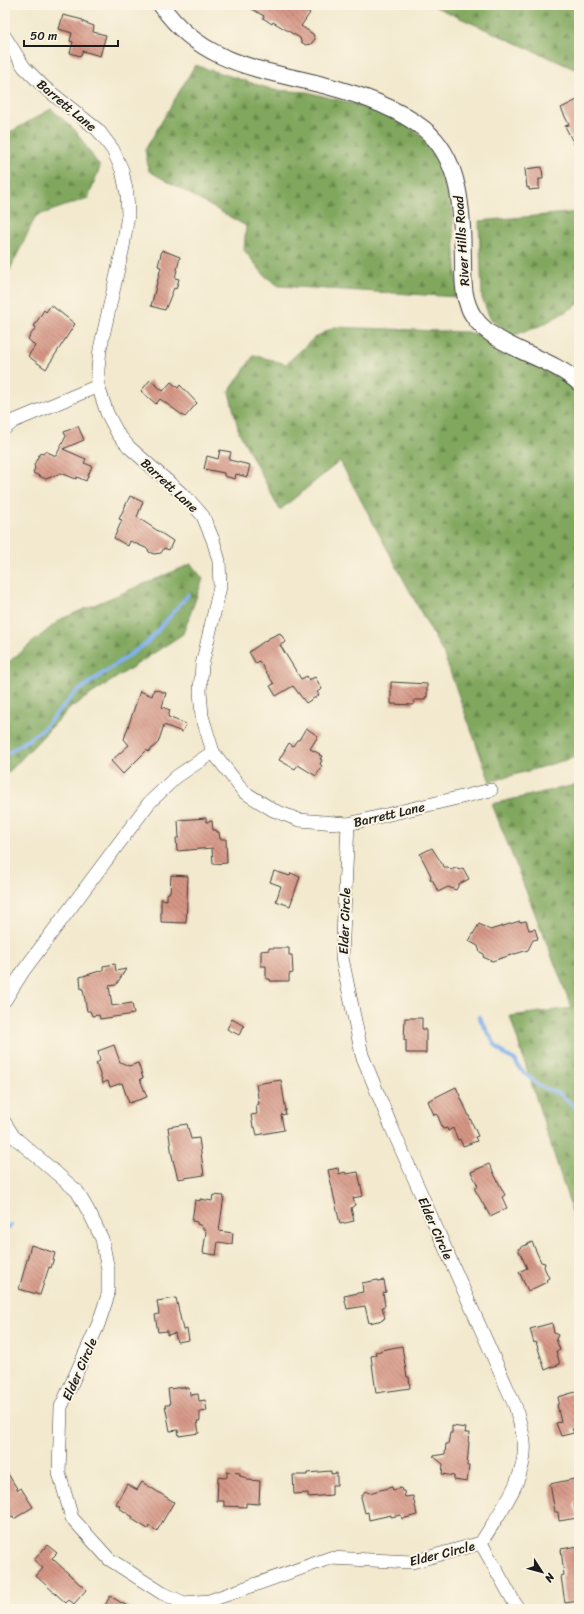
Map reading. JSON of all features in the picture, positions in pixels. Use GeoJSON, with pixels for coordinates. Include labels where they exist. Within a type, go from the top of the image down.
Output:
{"type":"FeatureCollection","features":[{"type":"Feature","properties":{"kind":"street","name":"River Hills Road"},"geometry":{"type":"LineString","coordinates":[[161,5],[172,21],[188,36],[210,51],[238,63],[357,95],[390,108],[425,130],[439,146],[448,160],[459,194],[462,217],[463,283],[467,302],[474,317],[503,341],[558,368],[579,383]]}},
{"type":"Feature","properties":{"kind":"street","name":"Barrett Lane"},"geometry":{"type":"LineString","coordinates":[[5,37],[24,67],[44,87],[98,130],[113,150],[122,170],[127,194],[128,215],[123,247],[100,349],[98,386],[107,413],[118,434],[129,447],[189,500],[203,516],[213,540],[219,561],[220,587],[202,665],[200,692],[202,716],[213,752],[244,792],[274,810],[299,820],[348,824],[491,790]]}},
{"type":"Feature","properties":{"kind":"street"},"geometry":{"type":"LineString","coordinates":[[5,428],[14,421],[98,386]]}},
{"type":"Feature","properties":{"kind":"street"},"geometry":{"type":"LineString","coordinates":[[5,1000],[24,970],[149,803],[176,777],[213,752]]}},
{"type":"Feature","properties":{"kind":"street","name":"Elder Circle"},"geometry":{"type":"LineString","coordinates":[[5,1123],[13,1136],[77,1192],[102,1239],[108,1270],[108,1295],[98,1325],[61,1407],[59,1473],[72,1518],[109,1559],[162,1593],[184,1603],[209,1601],[330,1558],[412,1562],[481,1543],[518,1480],[523,1465],[524,1442],[516,1408],[362,1056],[342,958],[348,824]]}},
{"type":"Feature","properties":{"kind":"street"},"geometry":{"type":"LineString","coordinates":[[481,1543],[518,1609]]}},
{"type":"Feature","properties":{"kind":"green space"},"geometry":{"type":"Polygon","coordinates":[[[431,5],[579,5],[579,71],[431,5]]]}},
{"type":"Feature","properties":{"kind":"green space"},"geometry":{"type":"Polygon","coordinates":[[[195,65],[274,90],[307,92],[370,108],[412,128],[436,151],[451,190],[458,297],[279,286],[265,276],[244,250],[246,226],[149,171],[145,150],[195,65]]]}},
{"type":"Feature","properties":{"kind":"green space"},"geometry":{"type":"Polygon","coordinates":[[[51,109],[75,130],[100,167],[88,198],[36,216],[5,280],[5,135],[51,109]]]}},
{"type":"Feature","properties":{"kind":"green space"},"geometry":{"type":"Polygon","coordinates":[[[579,212],[579,304],[542,325],[512,336],[490,318],[482,298],[479,221],[579,212]]]}},
{"type":"Feature","properties":{"kind":"green space"},"geometry":{"type":"Polygon","coordinates":[[[334,327],[467,332],[485,336],[575,388],[579,393],[579,756],[490,782],[444,655],[340,461],[280,510],[239,432],[229,392],[254,355],[286,364],[314,338],[334,327]]]}},
{"type":"Feature","properties":{"kind":"green space"},"geometry":{"type":"Polygon","coordinates":[[[191,564],[203,579],[183,634],[70,708],[5,776],[5,665],[61,619],[191,564]]]}},
{"type":"Feature","properties":{"kind":"green space"},"geometry":{"type":"Polygon","coordinates":[[[579,784],[579,1233],[510,1016],[572,1008],[492,804],[579,784]]]}},
{"type":"Feature","properties":{"kind":"building"},"geometry":{"type":"Polygon","coordinates":[[[245,5],[298,5],[310,13],[301,26],[313,34],[315,39],[311,44],[306,45],[301,42],[300,38],[273,22],[272,24],[263,18],[264,16],[245,5]]]}},
{"type":"Feature","properties":{"kind":"building"},"geometry":{"type":"Polygon","coordinates":[[[63,15],[83,20],[83,22],[94,26],[93,32],[106,35],[100,56],[83,51],[81,56],[70,53],[73,42],[70,41],[72,33],[59,29],[63,15]]]}},
{"type":"Feature","properties":{"kind":"building"},"geometry":{"type":"Polygon","coordinates":[[[579,99],[579,154],[565,126],[569,125],[561,108],[579,99]]]}},
{"type":"Feature","properties":{"kind":"building"},"geometry":{"type":"Polygon","coordinates":[[[542,167],[543,179],[539,179],[539,189],[529,190],[529,187],[527,188],[525,169],[542,167]]]}},
{"type":"Feature","properties":{"kind":"building"},"geometry":{"type":"Polygon","coordinates":[[[162,250],[180,257],[175,278],[179,279],[176,289],[174,288],[165,310],[151,306],[161,267],[158,266],[162,250]]]}},
{"type":"Feature","properties":{"kind":"building"},"geometry":{"type":"Polygon","coordinates":[[[51,305],[75,324],[46,369],[28,356],[35,346],[28,339],[36,327],[34,326],[44,310],[46,312],[51,305]]]}},
{"type":"Feature","properties":{"kind":"building"},"geometry":{"type":"Polygon","coordinates":[[[150,380],[163,391],[171,382],[178,388],[180,385],[197,403],[185,417],[160,399],[156,404],[141,391],[150,380]]]}},
{"type":"Feature","properties":{"kind":"building"},"geometry":{"type":"Polygon","coordinates":[[[78,426],[84,440],[63,449],[86,459],[84,463],[92,466],[86,481],[61,473],[46,479],[33,473],[35,468],[34,465],[40,453],[43,454],[45,451],[56,456],[66,436],[64,432],[78,426]]]}},
{"type":"Feature","properties":{"kind":"building"},"geometry":{"type":"Polygon","coordinates":[[[220,450],[231,452],[229,460],[250,465],[247,477],[236,474],[235,479],[224,476],[224,473],[204,469],[207,456],[218,459],[220,450]]]}},
{"type":"Feature","properties":{"kind":"building"},"geometry":{"type":"Polygon","coordinates":[[[130,496],[143,502],[137,517],[173,541],[169,550],[164,548],[161,553],[154,554],[149,552],[148,549],[130,541],[128,546],[114,538],[122,520],[119,519],[130,496]]]}},
{"type":"Feature","properties":{"kind":"building"},"geometry":{"type":"Polygon","coordinates":[[[280,633],[286,642],[280,645],[301,679],[307,676],[309,680],[315,677],[322,689],[317,692],[319,695],[306,703],[293,686],[276,696],[270,686],[274,684],[259,661],[256,664],[249,652],[269,638],[280,633]]]}},
{"type":"Feature","properties":{"kind":"building"},"geometry":{"type":"Polygon","coordinates":[[[391,682],[427,684],[427,697],[425,697],[425,700],[414,700],[414,705],[391,704],[391,682]]]}},
{"type":"Feature","properties":{"kind":"building"},"geometry":{"type":"Polygon","coordinates":[[[154,689],[166,693],[162,707],[170,710],[168,717],[186,724],[182,732],[164,725],[158,743],[148,752],[147,750],[123,774],[111,761],[129,745],[124,739],[140,691],[152,696],[154,689]]]}},
{"type":"Feature","properties":{"kind":"building"},"geometry":{"type":"Polygon","coordinates":[[[306,728],[318,736],[310,749],[322,756],[320,759],[322,760],[320,764],[322,766],[316,776],[298,765],[295,769],[279,760],[289,743],[293,746],[297,740],[299,740],[306,728]]]}},
{"type":"Feature","properties":{"kind":"building"},"geometry":{"type":"Polygon","coordinates":[[[206,818],[206,822],[212,821],[213,830],[219,832],[220,839],[226,839],[227,863],[213,864],[212,848],[177,851],[176,838],[179,838],[178,820],[206,818]]]}},
{"type":"Feature","properties":{"kind":"building"},"geometry":{"type":"Polygon","coordinates":[[[432,848],[444,867],[448,867],[451,870],[457,867],[458,870],[463,868],[469,879],[459,884],[456,890],[448,887],[438,892],[433,881],[430,879],[431,876],[420,854],[432,848]]]}},
{"type":"Feature","properties":{"kind":"building"},"geometry":{"type":"Polygon","coordinates":[[[274,871],[290,876],[291,873],[300,877],[290,906],[276,901],[281,886],[270,882],[274,871]]]}},
{"type":"Feature","properties":{"kind":"building"},"geometry":{"type":"Polygon","coordinates":[[[171,875],[188,876],[186,923],[161,922],[161,899],[167,900],[167,894],[170,892],[171,875]]]}},
{"type":"Feature","properties":{"kind":"building"},"geometry":{"type":"Polygon","coordinates":[[[520,921],[526,921],[529,930],[535,929],[538,939],[533,940],[528,950],[492,961],[483,957],[484,954],[480,952],[478,946],[469,941],[479,924],[490,930],[520,921]]]}},
{"type":"Feature","properties":{"kind":"building"},"geometry":{"type":"Polygon","coordinates":[[[269,948],[289,948],[289,955],[292,955],[293,973],[289,974],[289,981],[270,981],[270,979],[266,979],[266,966],[261,966],[261,951],[269,950],[269,948]]]}},
{"type":"Feature","properties":{"kind":"building"},"geometry":{"type":"Polygon","coordinates":[[[115,964],[116,971],[126,969],[116,985],[109,986],[112,1006],[132,1003],[134,1014],[100,1019],[99,1015],[92,1016],[90,1011],[87,1011],[83,989],[81,989],[80,977],[103,970],[103,966],[115,964]]]}},
{"type":"Feature","properties":{"kind":"building"},"geometry":{"type":"Polygon","coordinates":[[[405,1018],[422,1018],[422,1029],[426,1029],[426,1053],[406,1053],[406,1040],[404,1040],[405,1018]]]}},
{"type":"Feature","properties":{"kind":"building"},"geometry":{"type":"Polygon","coordinates":[[[232,1019],[244,1026],[239,1035],[227,1029],[232,1019]]]}},
{"type":"Feature","properties":{"kind":"building"},"geometry":{"type":"Polygon","coordinates":[[[114,1045],[120,1062],[129,1066],[138,1063],[143,1078],[140,1079],[147,1097],[129,1103],[122,1083],[110,1087],[108,1081],[103,1083],[96,1063],[100,1061],[98,1051],[114,1045]]]}},
{"type":"Feature","properties":{"kind":"building"},"geometry":{"type":"Polygon","coordinates":[[[281,1080],[286,1111],[286,1114],[281,1115],[284,1130],[257,1135],[255,1127],[253,1127],[251,1115],[257,1114],[256,1105],[259,1104],[256,1084],[281,1080]]]}},
{"type":"Feature","properties":{"kind":"building"},"geometry":{"type":"Polygon","coordinates":[[[456,1087],[478,1136],[475,1137],[477,1141],[463,1146],[460,1139],[458,1140],[453,1128],[448,1131],[447,1128],[443,1129],[437,1114],[434,1115],[428,1101],[456,1087]]]}},
{"type":"Feature","properties":{"kind":"building"},"geometry":{"type":"Polygon","coordinates":[[[187,1124],[191,1139],[199,1138],[204,1175],[178,1179],[172,1156],[168,1127],[187,1124]]]}},
{"type":"Feature","properties":{"kind":"building"},"geometry":{"type":"Polygon","coordinates":[[[489,1164],[505,1195],[502,1197],[507,1208],[490,1216],[474,1188],[478,1186],[471,1172],[489,1164]]]}},
{"type":"Feature","properties":{"kind":"building"},"geometry":{"type":"Polygon","coordinates":[[[338,1168],[339,1174],[345,1172],[346,1174],[358,1172],[363,1196],[353,1198],[355,1205],[351,1208],[354,1221],[340,1224],[328,1170],[338,1168]]]}},
{"type":"Feature","properties":{"kind":"building"},"geometry":{"type":"Polygon","coordinates":[[[213,1195],[224,1196],[219,1231],[233,1233],[232,1244],[218,1242],[216,1255],[203,1253],[206,1232],[200,1225],[197,1224],[197,1222],[192,1221],[195,1200],[200,1201],[200,1199],[212,1201],[213,1195]]]}},
{"type":"Feature","properties":{"kind":"building"},"geometry":{"type":"Polygon","coordinates":[[[532,1242],[541,1262],[545,1263],[544,1267],[549,1278],[546,1280],[547,1282],[528,1291],[519,1272],[527,1268],[518,1249],[532,1242]]]}},
{"type":"Feature","properties":{"kind":"building"},"geometry":{"type":"Polygon","coordinates":[[[31,1245],[55,1253],[51,1268],[49,1267],[40,1295],[19,1289],[31,1245]]]}},
{"type":"Feature","properties":{"kind":"building"},"geometry":{"type":"Polygon","coordinates":[[[384,1280],[386,1292],[383,1293],[385,1306],[382,1307],[385,1318],[383,1320],[369,1323],[365,1306],[347,1309],[344,1296],[363,1292],[362,1283],[384,1280]]]}},
{"type":"Feature","properties":{"kind":"building"},"geometry":{"type":"Polygon","coordinates":[[[176,1298],[183,1330],[187,1329],[189,1340],[177,1342],[175,1333],[167,1335],[167,1331],[158,1332],[155,1315],[159,1314],[157,1301],[176,1298]]]}},
{"type":"Feature","properties":{"kind":"building"},"geometry":{"type":"Polygon","coordinates":[[[552,1323],[554,1333],[558,1335],[556,1339],[560,1350],[556,1351],[560,1364],[545,1370],[530,1329],[552,1323]]]}},
{"type":"Feature","properties":{"kind":"building"},"geometry":{"type":"Polygon","coordinates":[[[402,1346],[410,1388],[376,1393],[371,1356],[376,1355],[375,1352],[381,1350],[402,1346]]]}},
{"type":"Feature","properties":{"kind":"building"},"geometry":{"type":"Polygon","coordinates":[[[184,1387],[189,1388],[190,1395],[198,1394],[199,1401],[205,1400],[207,1411],[200,1412],[200,1421],[197,1421],[199,1433],[179,1436],[178,1430],[170,1431],[165,1405],[170,1405],[168,1389],[184,1387]]]}},
{"type":"Feature","properties":{"kind":"building"},"geometry":{"type":"Polygon","coordinates":[[[579,1391],[579,1427],[572,1429],[574,1433],[561,1436],[556,1423],[561,1422],[557,1405],[559,1402],[558,1397],[579,1391]]]}},
{"type":"Feature","properties":{"kind":"building"},"geometry":{"type":"Polygon","coordinates":[[[452,1426],[466,1428],[465,1433],[469,1433],[467,1466],[469,1466],[467,1482],[454,1480],[454,1476],[442,1474],[443,1464],[433,1456],[445,1454],[446,1444],[448,1444],[450,1433],[452,1433],[452,1426]]]}},
{"type":"Feature","properties":{"kind":"building"},"geometry":{"type":"Polygon","coordinates":[[[5,1469],[18,1490],[21,1488],[33,1507],[14,1519],[13,1516],[9,1518],[5,1512],[5,1469]]]}},
{"type":"Feature","properties":{"kind":"building"},"geometry":{"type":"Polygon","coordinates":[[[331,1471],[331,1474],[337,1473],[337,1485],[332,1485],[332,1495],[308,1497],[308,1493],[294,1494],[293,1475],[307,1475],[307,1473],[331,1471]]]}},
{"type":"Feature","properties":{"kind":"building"},"geometry":{"type":"Polygon","coordinates":[[[227,1472],[240,1473],[240,1476],[247,1478],[247,1480],[260,1481],[259,1504],[246,1503],[246,1507],[224,1506],[224,1501],[217,1501],[218,1477],[227,1477],[227,1472]]]}},
{"type":"Feature","properties":{"kind":"building"},"geometry":{"type":"Polygon","coordinates":[[[579,1478],[579,1496],[576,1496],[577,1502],[574,1503],[577,1518],[559,1521],[558,1512],[555,1512],[550,1484],[579,1478]]]}},
{"type":"Feature","properties":{"kind":"building"},"geometry":{"type":"Polygon","coordinates":[[[142,1482],[174,1502],[157,1531],[149,1526],[148,1529],[132,1519],[133,1517],[119,1508],[120,1506],[116,1504],[127,1484],[137,1490],[142,1482]]]}},
{"type":"Feature","properties":{"kind":"building"},"geometry":{"type":"Polygon","coordinates":[[[392,1487],[393,1490],[401,1488],[402,1491],[404,1491],[405,1497],[413,1496],[417,1515],[402,1519],[401,1515],[391,1517],[391,1515],[369,1520],[368,1512],[365,1513],[361,1497],[365,1491],[369,1493],[392,1487]]]}},
{"type":"Feature","properties":{"kind":"building"},"geometry":{"type":"Polygon","coordinates":[[[47,1545],[57,1553],[52,1558],[86,1590],[74,1604],[69,1600],[66,1603],[36,1576],[43,1568],[34,1560],[47,1545]]]}},
{"type":"Feature","properties":{"kind":"building"},"geometry":{"type":"Polygon","coordinates":[[[579,1546],[579,1601],[565,1603],[561,1576],[564,1575],[561,1549],[579,1546]]]}},
{"type":"Feature","properties":{"kind":"building"},"geometry":{"type":"Polygon","coordinates":[[[110,1596],[132,1609],[103,1609],[110,1596]]]}},
{"type":"Feature","properties":{"kind":"waterway"},"geometry":{"type":"LineString","coordinates":[[5,755],[42,730],[75,693],[148,642],[188,595]]}},
{"type":"Feature","properties":{"kind":"waterway"},"geometry":{"type":"LineString","coordinates":[[479,1017],[496,1046],[505,1055],[515,1060],[520,1069],[539,1086],[560,1094],[579,1111]]}},
{"type":"Feature","properties":{"kind":"waterway"},"geometry":{"type":"LineString","coordinates":[[5,1230],[11,1225]]}}]}
